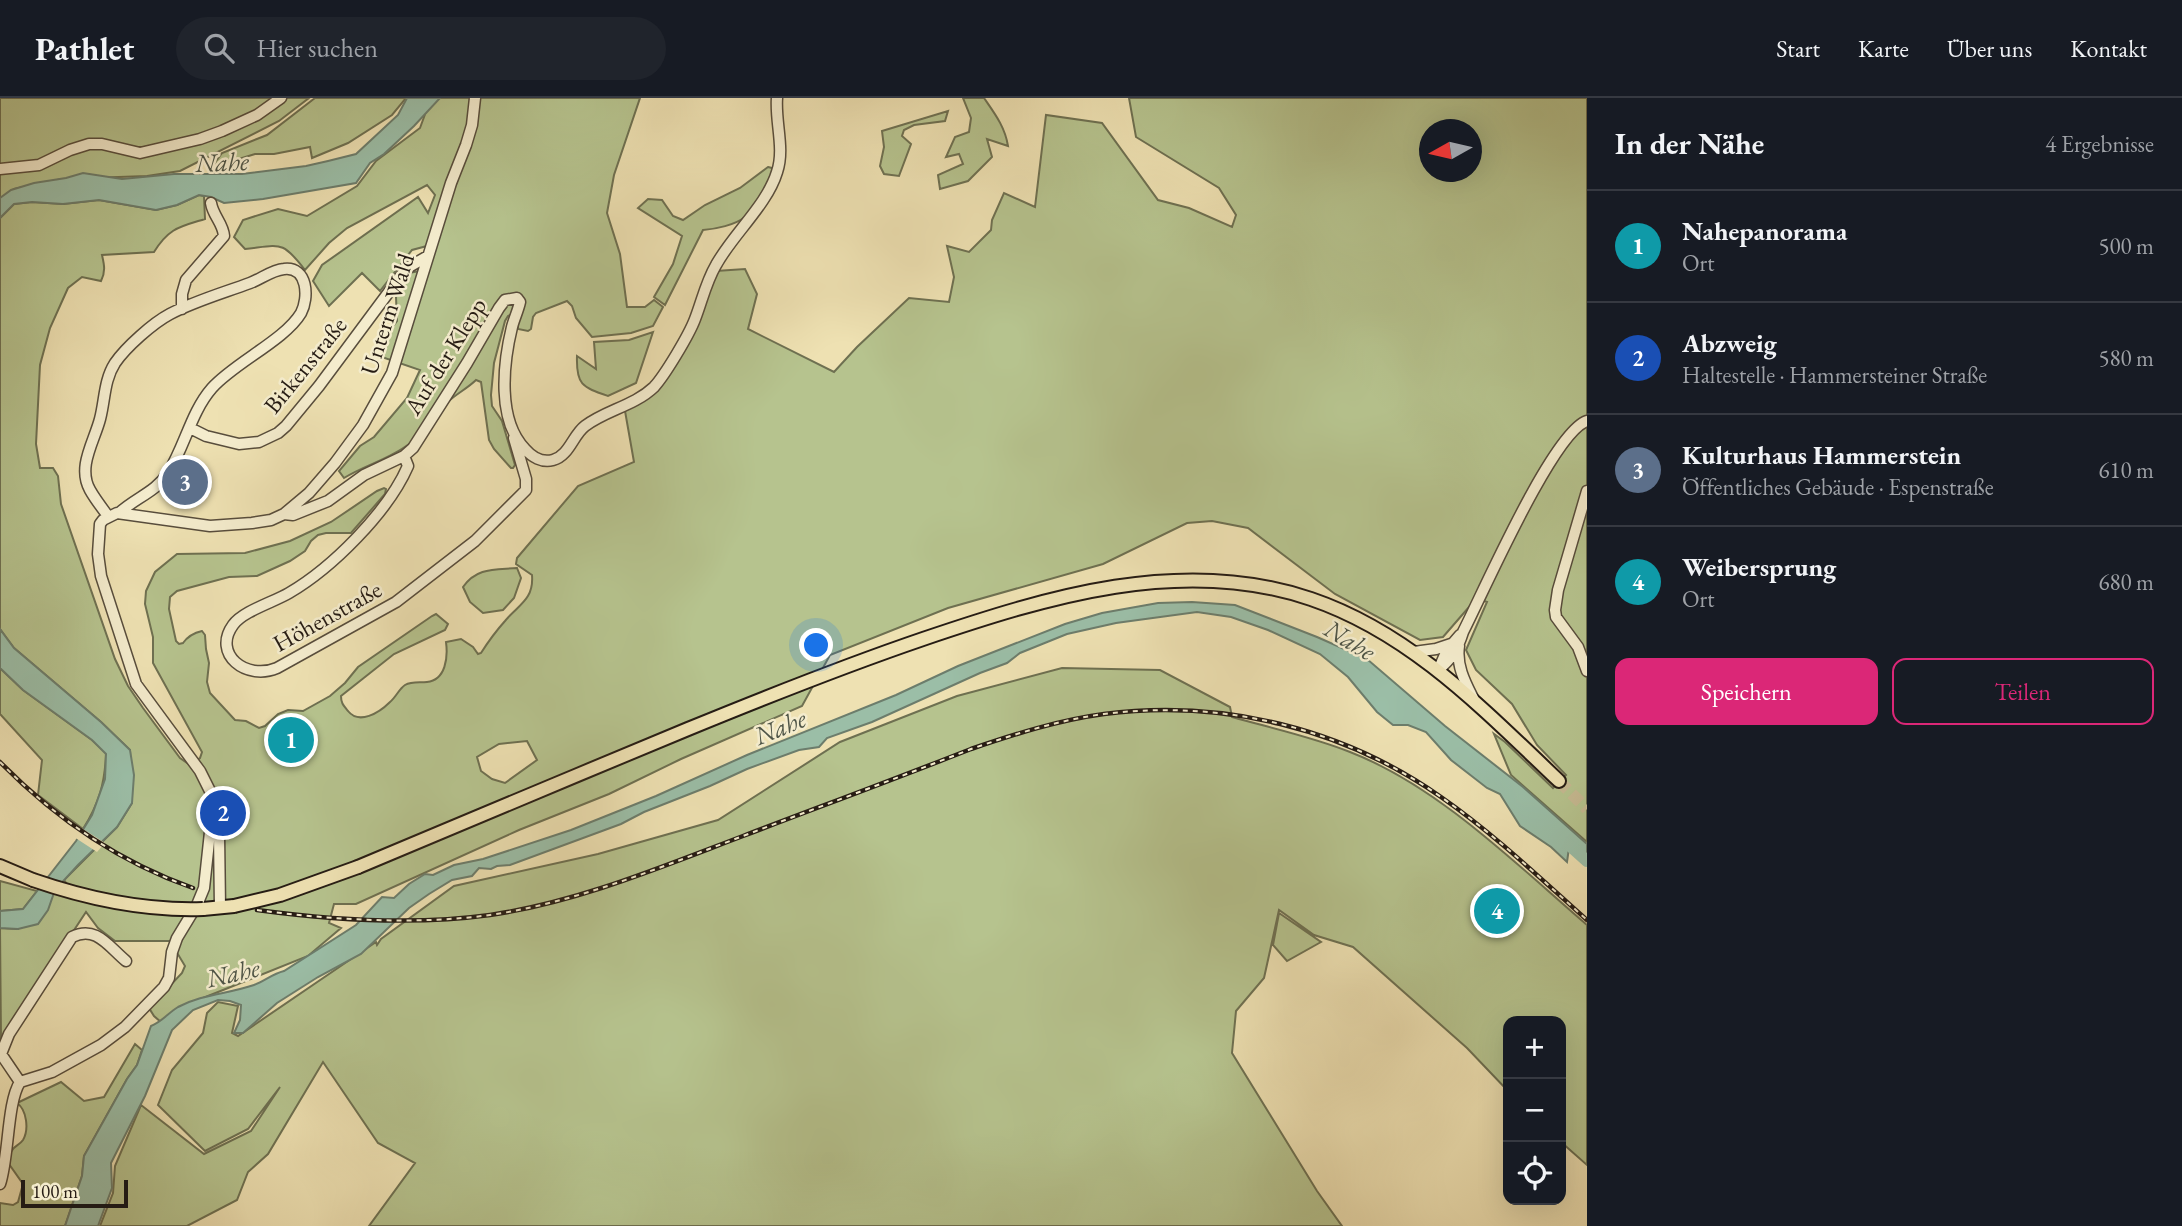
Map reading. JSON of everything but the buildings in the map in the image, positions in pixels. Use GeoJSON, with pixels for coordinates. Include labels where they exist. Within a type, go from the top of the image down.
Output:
{"type":"FeatureCollection","features":[{"type":"Feature","properties":{"kind":"main road"},"geometry":{"type":"LineString","coordinates":[[0,873],[122,904],[166,909],[220,908],[280,895],[318,883],[749,704],[887,651],[1036,604],[1106,588],[1182,580],[1228,581],[1268,587],[1309,598],[1371,625],[1438,670],[1475,701],[1559,781]]}},
{"type":"Feature","properties":{"kind":"main road"},"geometry":{"type":"LineString","coordinates":[[0,866],[33,880]]}},
{"type":"Feature","properties":{"kind":"street"},"geometry":{"type":"LineString","coordinates":[[0,169],[40,165],[70,150],[96,144],[140,153],[200,139],[257,115],[281,98]]}},
{"type":"Feature","properties":{"kind":"street","name":"Unterm Wald"},"geometry":{"type":"LineString","coordinates":[[284,514],[319,483],[363,425],[392,373],[451,183],[466,145],[472,125],[475,98]]}},
{"type":"Feature","properties":{"kind":"street"},"geometry":{"type":"LineString","coordinates":[[514,435],[532,456],[546,461],[557,459],[586,425],[628,404],[654,387],[694,321],[716,264],[777,175],[780,161],[777,98]]}},
{"type":"Feature","properties":{"kind":"street"},"geometry":{"type":"LineString","coordinates":[[181,309],[186,280],[224,236],[221,225],[213,215],[211,203]]}},
{"type":"Feature","properties":{"kind":"street","name":"Birkenstraße"},"geometry":{"type":"LineString","coordinates":[[190,428],[206,436],[239,444],[259,442],[278,433],[319,386],[400,277],[409,267],[428,256]]}},
{"type":"Feature","properties":{"kind":"street"},"geometry":{"type":"LineString","coordinates":[[108,516],[90,490],[85,469],[100,422],[109,375],[121,355],[169,314],[282,269],[295,270],[306,288],[303,307],[295,321],[213,387],[200,406],[164,479],[119,513],[108,516],[98,530],[101,576],[136,684],[206,780],[217,808],[220,908]]}},
{"type":"Feature","properties":{"kind":"street","name":"Auf der Klepp"},"geometry":{"type":"LineString","coordinates":[[404,456],[413,448],[461,373],[495,313],[505,300],[514,297],[520,302],[510,334],[505,396],[514,444],[526,479],[526,490]]}},
{"type":"Feature","properties":{"kind":"street"},"geometry":{"type":"LineString","coordinates":[[1438,670],[1463,632],[1538,481],[1575,429],[1587,421]]}},
{"type":"Feature","properties":{"kind":"street"},"geometry":{"type":"LineString","coordinates":[[119,513],[210,526],[271,520],[318,506],[364,475],[404,456]]}},
{"type":"Feature","properties":{"kind":"street","name":"Höhenstraße"},"geometry":{"type":"LineString","coordinates":[[404,456],[408,466],[405,474],[378,511],[339,555],[301,585],[234,624],[228,645],[229,653],[238,664],[252,672],[270,671],[380,611],[475,541],[526,490]]}},
{"type":"Feature","properties":{"kind":"street"},"geometry":{"type":"LineString","coordinates":[[1587,491],[1558,590],[1555,610],[1556,617],[1578,647],[1587,671]]}},
{"type":"Feature","properties":{"kind":"street"},"geometry":{"type":"LineString","coordinates":[[1414,652],[1456,644]]}},
{"type":"Feature","properties":{"kind":"street"},"geometry":{"type":"LineString","coordinates":[[1456,644],[1461,671],[1475,701]]}},
{"type":"Feature","properties":{"kind":"street"},"geometry":{"type":"LineString","coordinates":[[20,1082],[63,1068],[113,1037],[164,988],[169,978],[172,952],[177,938],[204,888],[211,823],[217,808]]}},
{"type":"Feature","properties":{"kind":"street"},"geometry":{"type":"LineString","coordinates":[[20,1082],[1,1054],[9,1034],[72,937],[82,932],[93,933],[126,961]]}},
{"type":"Feature","properties":{"kind":"street"},"geometry":{"type":"LineString","coordinates":[[0,1184],[15,1095],[20,1082]]}},
{"type":"Feature","properties":{"kind":"shaded area"},"geometry":{"type":"Polygon","coordinates":[[[0,98],[309,98],[279,121],[180,171],[147,176],[62,179],[14,189],[0,199],[0,98]]]}},
{"type":"Feature","properties":{"kind":"shaded area"},"geometry":{"type":"Polygon","coordinates":[[[315,98],[406,98],[392,115],[348,143],[312,158],[310,147],[274,154],[255,154],[214,164],[222,153],[267,135],[315,98]]]}},
{"type":"Feature","properties":{"kind":"shaded area"},"geometry":{"type":"Polygon","coordinates":[[[407,98],[440,98],[384,154],[370,163],[356,183],[224,203],[199,195],[177,205],[156,210],[99,200],[63,204],[32,202],[14,204],[0,218],[0,198],[11,190],[83,173],[122,179],[174,174],[242,174],[306,166],[356,154],[398,115],[407,98]]]}},
{"type":"Feature","properties":{"kind":"shaded area"},"geometry":{"type":"Polygon","coordinates":[[[431,98],[640,98],[614,175],[607,213],[620,254],[627,307],[645,307],[654,300],[663,307],[653,326],[631,333],[592,337],[576,318],[567,301],[536,313],[528,331],[518,329],[518,311],[508,316],[494,363],[491,395],[492,406],[502,421],[515,465],[513,468],[489,440],[481,382],[476,380],[444,406],[419,445],[409,444],[344,478],[339,471],[360,446],[374,437],[407,398],[420,370],[373,354],[397,321],[396,297],[409,273],[420,271],[427,246],[412,250],[380,291],[362,273],[329,306],[313,281],[322,265],[418,197],[428,213],[435,195],[427,185],[347,228],[329,243],[305,270],[285,249],[274,246],[245,249],[234,237],[243,220],[278,209],[307,216],[357,186],[376,161],[420,128],[431,98]]]}},
{"type":"Feature","properties":{"kind":"shaded area"},"geometry":{"type":"Polygon","coordinates":[[[963,98],[984,98],[1002,127],[1008,146],[987,139],[992,157],[968,181],[940,189],[938,175],[963,164],[959,154],[946,157],[955,137],[969,132],[971,118],[963,98]]]}},
{"type":"Feature","properties":{"kind":"shaded area"},"geometry":{"type":"Polygon","coordinates":[[[1129,98],[1587,98],[1587,842],[1511,775],[1494,734],[1553,788],[1566,775],[1537,745],[1512,704],[1476,670],[1466,650],[1487,602],[1476,599],[1443,637],[1420,640],[1335,594],[1248,528],[1212,521],[1187,523],[1103,564],[948,608],[830,655],[802,706],[609,794],[519,830],[356,904],[334,904],[329,923],[341,928],[308,956],[193,1002],[162,1023],[149,1008],[182,973],[185,966],[170,941],[115,941],[98,928],[86,912],[1,1041],[0,928],[18,929],[55,890],[70,888],[64,880],[117,827],[132,803],[130,750],[14,648],[0,629],[0,218],[14,204],[63,204],[99,200],[156,210],[177,205],[199,195],[204,196],[205,219],[175,230],[154,252],[102,255],[104,271],[101,281],[82,277],[68,288],[50,328],[40,365],[36,444],[40,468],[53,468],[58,476],[61,504],[115,659],[128,686],[143,708],[180,758],[190,765],[200,758],[202,752],[153,663],[153,637],[145,604],[146,591],[155,572],[177,554],[245,553],[290,541],[331,522],[377,491],[386,489],[385,494],[351,533],[318,535],[305,551],[257,576],[229,577],[177,591],[170,597],[169,609],[179,644],[196,633],[202,631],[205,635],[210,693],[235,720],[246,721],[259,728],[278,714],[288,710],[303,711],[330,696],[358,667],[436,614],[448,624],[445,630],[394,654],[341,696],[343,704],[353,715],[369,716],[390,702],[405,685],[427,682],[438,677],[446,661],[446,642],[461,639],[478,654],[481,653],[528,596],[532,575],[516,564],[517,558],[578,486],[634,462],[625,411],[642,401],[660,384],[716,271],[745,269],[757,294],[748,329],[834,372],[909,298],[949,302],[954,277],[947,246],[969,252],[991,230],[992,220],[1004,193],[1035,207],[1046,115],[1102,123],[1158,200],[1189,208],[1232,227],[1236,215],[1219,188],[1136,137],[1129,98]],[[527,741],[499,744],[477,757],[481,771],[492,779],[505,783],[537,760],[527,741]]]}},
{"type":"Feature","properties":{"kind":"shaded area"},"geometry":{"type":"Polygon","coordinates":[[[948,111],[945,121],[914,125],[904,130],[902,136],[911,144],[899,176],[884,174],[880,166],[884,147],[882,131],[948,111]]]}},
{"type":"Feature","properties":{"kind":"shaded area"},"geometry":{"type":"Polygon","coordinates":[[[768,167],[776,169],[750,212],[731,224],[703,230],[665,305],[654,297],[673,264],[682,236],[638,208],[648,199],[662,200],[673,216],[683,220],[705,205],[740,188],[768,167]]]}},
{"type":"Feature","properties":{"kind":"shaded area"},"geometry":{"type":"Polygon","coordinates":[[[653,332],[636,383],[608,396],[582,384],[577,356],[596,369],[594,342],[629,340],[653,332]]]}},
{"type":"Feature","properties":{"kind":"shaded area"},"geometry":{"type":"Polygon","coordinates":[[[517,568],[521,578],[514,598],[503,610],[483,613],[470,602],[463,587],[474,576],[487,571],[517,568]]]}},
{"type":"Feature","properties":{"kind":"shaded area"},"geometry":{"type":"Polygon","coordinates":[[[1158,603],[1235,605],[1367,659],[1445,726],[1523,787],[1587,844],[1587,859],[1569,848],[1567,862],[1551,847],[1520,826],[1500,794],[1487,788],[1451,760],[1426,732],[1408,725],[1393,725],[1377,712],[1348,677],[1320,654],[1268,630],[1231,617],[1197,612],[1116,623],[1067,634],[872,722],[827,738],[819,747],[799,750],[747,769],[621,824],[510,865],[491,869],[479,868],[472,876],[452,880],[409,908],[361,954],[277,1003],[243,1033],[234,1033],[240,1020],[241,1005],[218,1000],[193,1010],[172,1030],[145,1096],[111,1163],[112,1188],[98,1226],[65,1226],[82,1176],[84,1156],[137,1065],[151,1026],[178,1007],[196,999],[254,985],[284,971],[356,925],[382,897],[394,898],[425,874],[433,875],[454,865],[483,859],[571,830],[896,695],[958,666],[1065,624],[1102,613],[1158,603]]]}},
{"type":"Feature","properties":{"kind":"shaded area"},"geometry":{"type":"Polygon","coordinates":[[[0,629],[14,648],[130,750],[134,775],[132,803],[117,827],[55,890],[48,910],[38,924],[18,929],[0,928],[0,911],[23,909],[76,841],[92,815],[105,779],[106,754],[92,740],[23,690],[0,668],[0,629]]]}},
{"type":"Feature","properties":{"kind":"shaded area"},"geometry":{"type":"Polygon","coordinates":[[[0,668],[23,690],[106,753],[100,793],[83,829],[38,795],[42,760],[0,714],[0,668]]]}},
{"type":"Feature","properties":{"kind":"shaded area"},"geometry":{"type":"Polygon","coordinates":[[[1062,668],[1160,670],[1230,707],[1232,717],[1321,742],[1383,767],[1414,785],[1475,828],[1587,925],[1587,1165],[1566,1146],[1566,1016],[1503,1016],[1503,1086],[1467,1048],[1353,947],[1314,935],[1279,910],[1264,978],[1236,1011],[1232,1053],[1317,1191],[1342,1226],[369,1226],[415,1163],[378,1143],[323,1062],[268,1154],[248,1172],[237,1200],[187,1226],[100,1226],[113,1193],[115,1166],[141,1105],[204,1154],[251,1131],[280,1087],[248,1129],[205,1151],[158,1105],[172,1070],[203,1033],[207,1013],[218,1002],[238,1006],[232,1033],[238,1036],[376,942],[377,945],[381,939],[454,886],[598,854],[718,820],[840,742],[957,696],[1062,668]]]}},
{"type":"Feature","properties":{"kind":"shaded area"},"geometry":{"type":"Polygon","coordinates":[[[0,881],[37,891],[23,909],[0,911],[0,881]]]}},
{"type":"Feature","properties":{"kind":"shaded area"},"geometry":{"type":"Polygon","coordinates":[[[1279,913],[1321,942],[1287,961],[1273,945],[1279,913]]]}},
{"type":"Feature","properties":{"kind":"shaded area"},"geometry":{"type":"Polygon","coordinates":[[[135,1044],[142,1050],[137,1065],[84,1156],[82,1176],[65,1226],[0,1226],[0,1203],[13,1205],[18,1202],[23,1184],[9,1164],[12,1150],[23,1140],[26,1131],[25,1115],[17,1103],[61,1082],[84,1101],[104,1097],[135,1044]]]}},
{"type":"Feature","properties":{"kind":"pier"},"geometry":{"type":"Polygon","coordinates":[[[80,827],[105,843],[97,852],[74,837],[80,827]]]}},
{"type":"Feature","properties":{"kind":"waterway","name":"Nahe"},"geometry":{"type":"LineString","coordinates":[[1567,843],[1587,861]]}},
{"type":"Feature","properties":{"kind":"tunnel"},"geometry":{"type":"LineString","coordinates":[[1559,781],[1587,809]]}},
{"type":"Feature","properties":{"kind":"railway"},"geometry":{"type":"LineString","coordinates":[[257,910],[344,919],[433,920],[490,915],[555,902],[650,871],[1004,738],[1087,717],[1149,710],[1237,715],[1323,736],[1364,753],[1403,773],[1460,811],[1516,856],[1587,920]]}},
{"type":"Feature","properties":{"kind":"railway"},"geometry":{"type":"LineString","coordinates":[[0,762],[43,802],[89,836],[139,865],[193,888]]}},
{"type":"Feature","properties":{"kind":"place","name":"Kulturhaus Hammerstein"},"geometry":{"type":"Point","coordinates":[185,482]}},
{"type":"Feature","properties":{"kind":"place","name":"Nahepanorama"},"geometry":{"type":"Point","coordinates":[291,740]}},
{"type":"Feature","properties":{"kind":"place","name":"Abzweig"},"geometry":{"type":"Point","coordinates":[223,813]}},
{"type":"Feature","properties":{"kind":"place","name":"Weibersprung"},"geometry":{"type":"Point","coordinates":[1497,911]}}]}
